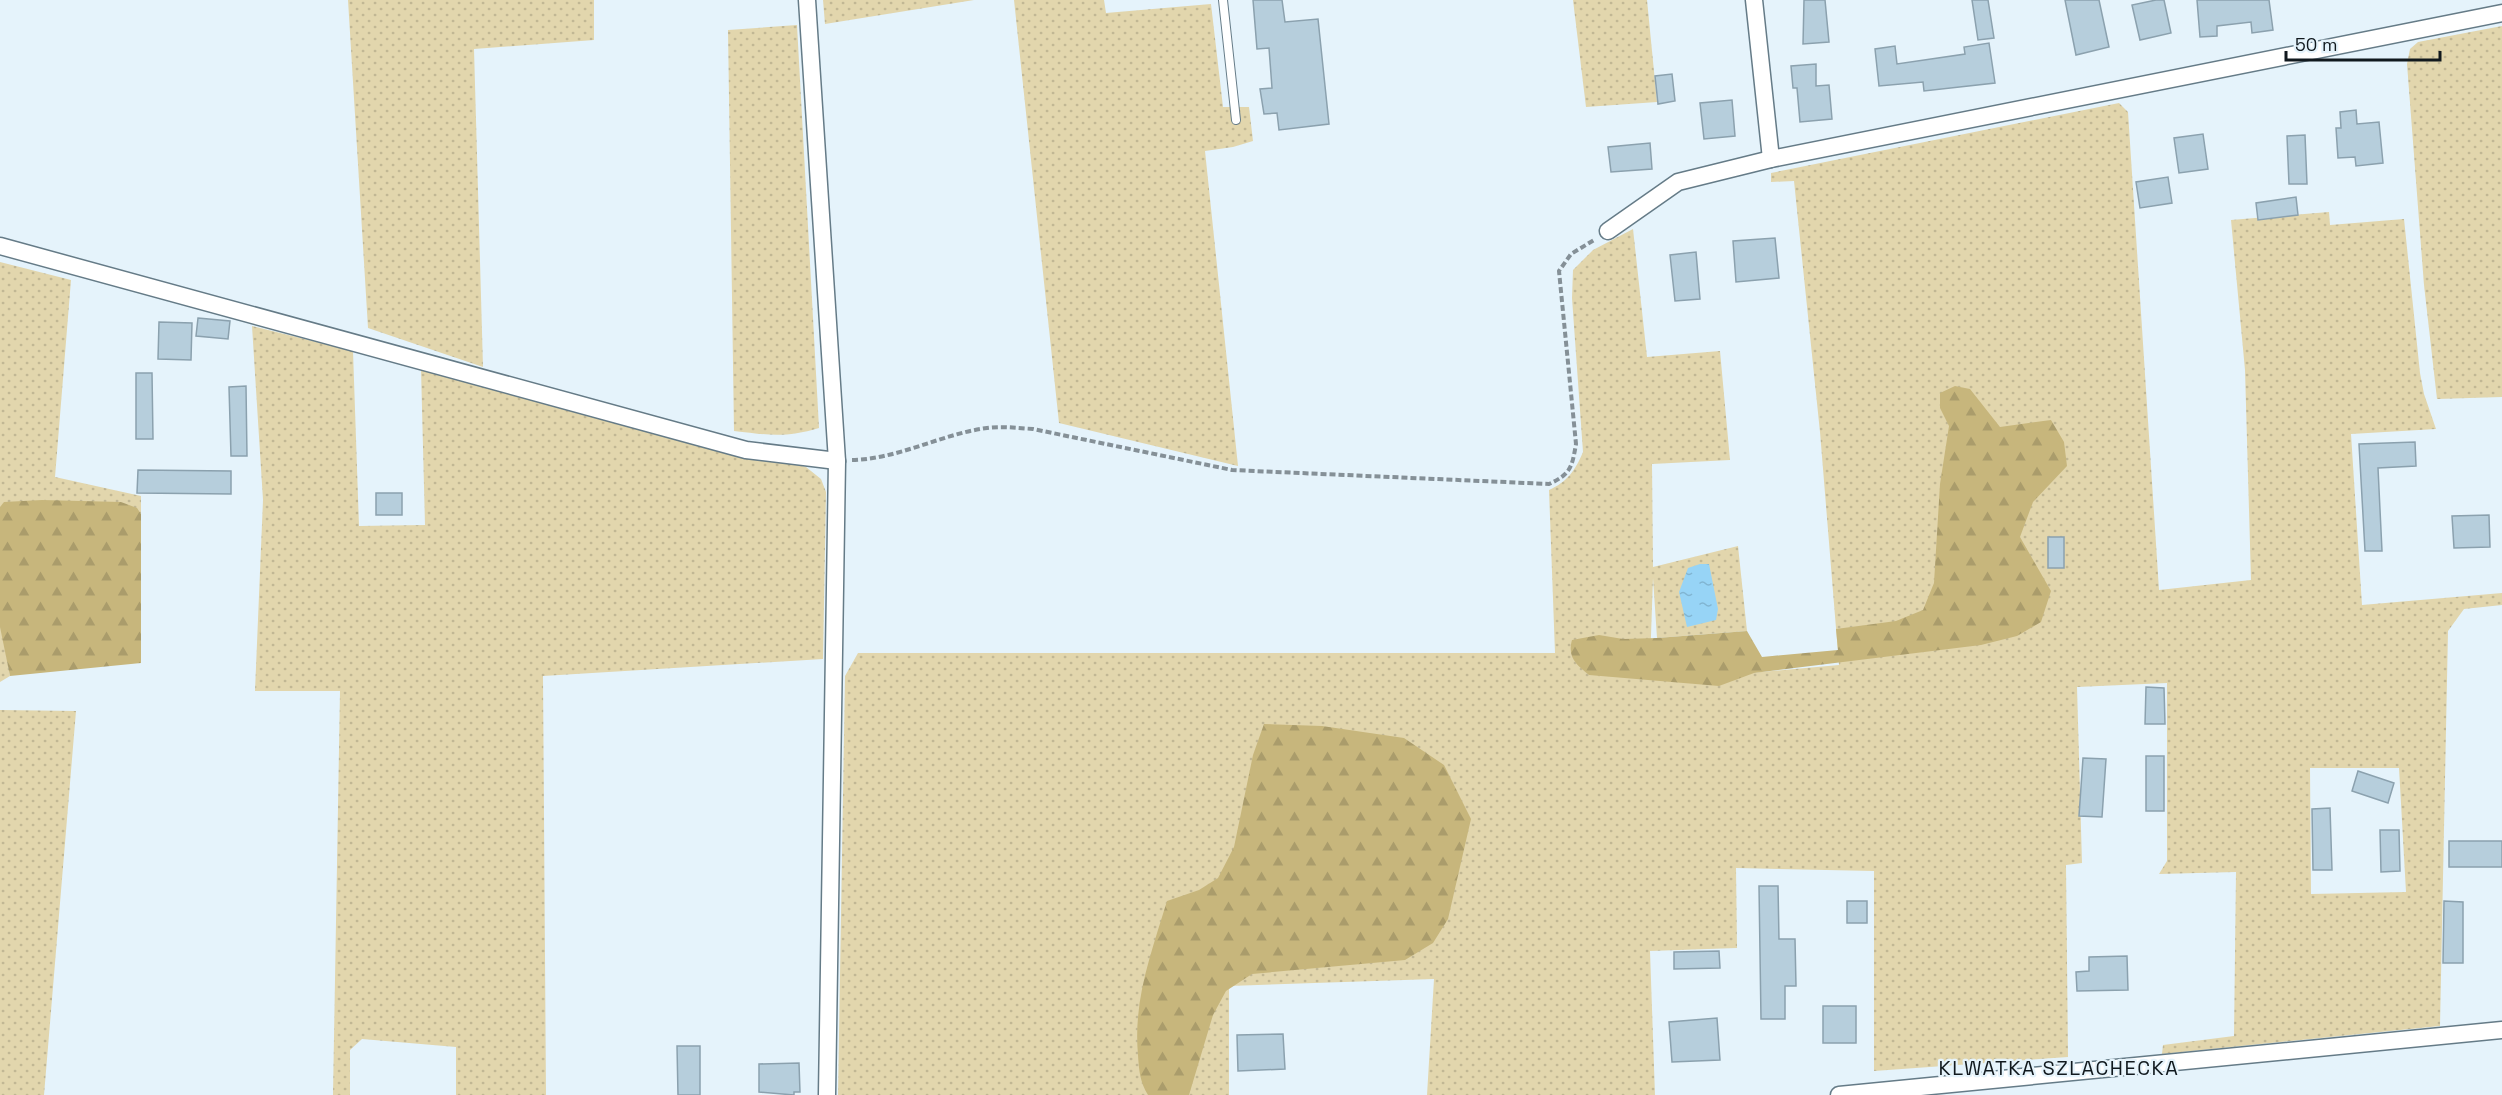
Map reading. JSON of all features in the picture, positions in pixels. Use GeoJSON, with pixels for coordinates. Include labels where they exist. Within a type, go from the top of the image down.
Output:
{"type":"FeatureCollection","features":[{"type":"Feature","properties":{"kind":"street"},"geometry":{"type":"LineString","coordinates":[[807,0],[837,461],[827,1095]]}},
{"type":"Feature","properties":{"kind":"street"},"geometry":{"type":"LineString","coordinates":[[1754,0],[1771,159]]}},
{"type":"Feature","properties":{"kind":"street"},"geometry":{"type":"LineString","coordinates":[[1608,231],[1677,182],[1771,159],[2502,13]]}},
{"type":"Feature","properties":{"kind":"street"},"geometry":{"type":"LineString","coordinates":[[0,246],[746,450],[837,461]]}},
{"type":"Feature","properties":{"kind":"street"},"geometry":{"type":"LineString","coordinates":[[1839,1095],[2502,1030]]}},
{"type":"Feature","properties":{"kind":"lane"},"geometry":{"type":"LineString","coordinates":[[1223,0],[1236,120]]}},
{"type":"Feature","properties":{"kind":"path"},"geometry":{"type":"LineString","coordinates":[[837,461],[873,460],[957,434],[986,428],[1008,427],[1033,429],[1232,470],[1549,484],[1563,477],[1572,465],[1576,444],[1559,271],[1571,254],[1608,231]]}},
{"type":"Feature","properties":{"kind":"shaded area"},"geometry":{"type":"Polygon","coordinates":[[[348,0],[594,0],[594,40],[474,49],[483,367],[368,328],[348,0]]]}},
{"type":"Feature","properties":{"kind":"shaded area"},"geometry":{"type":"Polygon","coordinates":[[[823,0],[974,0],[825,24],[823,0]]]}},
{"type":"Feature","properties":{"kind":"shaded area"},"geometry":{"type":"Polygon","coordinates":[[[1014,0],[1104,0],[1106,13],[1211,4],[1223,107],[1249,107],[1253,141],[1205,151],[1238,466],[1059,423],[1014,0]]]}},
{"type":"Feature","properties":{"kind":"shaded area"},"geometry":{"type":"Polygon","coordinates":[[[1573,0],[1647,0],[1657,102],[1586,107],[1573,0]]]}},
{"type":"Feature","properties":{"kind":"shaded area"},"geometry":{"type":"Polygon","coordinates":[[[797,25],[819,428],[777,435],[757,434],[734,431],[728,30],[797,25]]]}},
{"type":"Feature","properties":{"kind":"shaded area"},"geometry":{"type":"Polygon","coordinates":[[[2502,26],[2502,397],[2437,399],[2424,285],[2407,64],[2410,49],[2418,42],[2502,26]]]}},
{"type":"Feature","properties":{"kind":"shaded area"},"geometry":{"type":"Polygon","coordinates":[[[2119,103],[2128,112],[2159,590],[2251,580],[2245,370],[2231,220],[2329,212],[2330,225],[2404,219],[2420,373],[2424,394],[2436,429],[2351,434],[2362,605],[2502,593],[2502,605],[2464,609],[2448,631],[2440,1026],[2162,1054],[2163,1045],[2234,1036],[2236,872],[2159,874],[2167,861],[2167,683],[2077,687],[2082,863],[2066,865],[2068,1057],[1874,1071],[1874,871],[1736,868],[1737,948],[1650,951],[1655,1095],[1427,1095],[1434,979],[1229,986],[1229,1095],[838,1095],[845,676],[858,653],[1555,653],[1549,490],[1570,475],[1583,452],[1572,298],[1573,270],[1593,250],[1633,229],[1647,357],[1720,351],[1730,460],[1652,464],[1653,567],[1738,546],[1747,631],[1657,638],[1653,578],[1650,664],[1750,673],[1839,665],[1820,432],[1794,181],[1771,182],[1771,173],[2119,103]],[[2310,768],[2311,894],[2406,892],[2399,768],[2310,768]]]}},
{"type":"Feature","properties":{"kind":"shaded area"},"geometry":{"type":"Polygon","coordinates":[[[0,262],[71,280],[55,477],[141,496],[141,514],[120,502],[0,509],[0,262]]]}},
{"type":"Feature","properties":{"kind":"shaded area"},"geometry":{"type":"Polygon","coordinates":[[[252,326],[353,351],[359,526],[425,525],[421,369],[806,467],[821,479],[826,492],[823,659],[543,676],[546,1095],[456,1095],[456,1047],[362,1039],[350,1050],[350,1095],[333,1095],[340,691],[255,691],[263,500],[252,326]]]}},
{"type":"Feature","properties":{"kind":"shaded area"},"geometry":{"type":"Polygon","coordinates":[[[0,618],[10,676],[0,682],[0,618]]]}},
{"type":"Feature","properties":{"kind":"shaded area"},"geometry":{"type":"Polygon","coordinates":[[[0,710],[76,711],[44,1095],[0,1095],[0,710]]]}},
{"type":"Feature","properties":{"kind":"green space"},"geometry":{"type":"Polygon","coordinates":[[[1955,386],[1970,389],[2000,427],[2051,420],[2064,442],[2067,466],[2033,502],[2020,537],[2051,591],[2041,622],[2017,636],[1981,645],[1754,673],[1719,686],[1589,675],[1574,660],[1571,652],[1572,640],[1599,635],[1623,639],[1747,631],[1762,657],[1838,650],[1836,629],[1896,621],[1923,610],[1934,583],[1940,484],[1949,426],[1940,408],[1940,393],[1955,386]]]}},
{"type":"Feature","properties":{"kind":"green space"},"geometry":{"type":"Polygon","coordinates":[[[42,500],[121,502],[137,508],[141,514],[141,663],[10,676],[0,627],[0,507],[4,502],[42,500]]]}},
{"type":"Feature","properties":{"kind":"green space"},"geometry":{"type":"Polygon","coordinates":[[[1264,724],[1322,726],[1404,738],[1444,765],[1471,819],[1448,919],[1433,943],[1405,960],[1252,974],[1226,991],[1213,1015],[1189,1095],[1148,1095],[1139,1066],[1138,1015],[1149,959],[1167,901],[1199,890],[1218,878],[1234,847],[1253,755],[1264,724]]]}},
{"type":"Feature","properties":{"kind":"water"},"geometry":{"type":"Polygon","coordinates":[[[1709,564],[1718,609],[1716,620],[1687,627],[1679,592],[1688,568],[1709,564]]]}},
{"type":"Feature","properties":{"kind":"building"},"geometry":{"type":"Polygon","coordinates":[[[1253,0],[1282,0],[1285,22],[1318,19],[1329,124],[1279,130],[1277,113],[1264,114],[1260,89],[1272,88],[1269,48],[1257,49],[1253,0]]]}},
{"type":"Feature","properties":{"kind":"building"},"geometry":{"type":"Polygon","coordinates":[[[1804,0],[1825,0],[1829,42],[1803,44],[1804,0]]]}},
{"type":"Feature","properties":{"kind":"building"},"geometry":{"type":"Polygon","coordinates":[[[1972,0],[1988,0],[1994,38],[1978,40],[1972,0]]]}},
{"type":"Feature","properties":{"kind":"building"},"geometry":{"type":"Polygon","coordinates":[[[2065,0],[2099,0],[2109,47],[2076,55],[2065,0]]]}},
{"type":"Feature","properties":{"kind":"building"},"geometry":{"type":"Polygon","coordinates":[[[2164,0],[2171,33],[2140,40],[2132,5],[2164,0]]]}},
{"type":"Feature","properties":{"kind":"building"},"geometry":{"type":"Polygon","coordinates":[[[2197,0],[2269,0],[2273,30],[2252,33],[2251,22],[2217,26],[2217,36],[2200,37],[2197,0]]]}},
{"type":"Feature","properties":{"kind":"building"},"geometry":{"type":"Polygon","coordinates":[[[1989,43],[1995,83],[1924,91],[1923,82],[1879,86],[1875,49],[1895,46],[1897,64],[1965,54],[1964,47],[1989,43]]]}},
{"type":"Feature","properties":{"kind":"building"},"geometry":{"type":"Polygon","coordinates":[[[1816,64],[1816,86],[1829,85],[1832,119],[1800,122],[1797,88],[1793,88],[1791,66],[1816,64]]]}},
{"type":"Feature","properties":{"kind":"building"},"geometry":{"type":"Polygon","coordinates":[[[1672,74],[1675,101],[1658,104],[1655,76],[1672,74]]]}},
{"type":"Feature","properties":{"kind":"building"},"geometry":{"type":"Polygon","coordinates":[[[1732,100],[1735,136],[1704,139],[1700,103],[1732,100]]]}},
{"type":"Feature","properties":{"kind":"building"},"geometry":{"type":"Polygon","coordinates":[[[2356,110],[2357,124],[2379,122],[2383,163],[2356,166],[2355,157],[2338,158],[2336,128],[2341,128],[2340,112],[2356,110]]]}},
{"type":"Feature","properties":{"kind":"building"},"geometry":{"type":"Polygon","coordinates":[[[2203,134],[2208,169],[2179,173],[2174,138],[2203,134]]]}},
{"type":"Feature","properties":{"kind":"building"},"geometry":{"type":"Polygon","coordinates":[[[2305,135],[2307,184],[2289,184],[2287,136],[2305,135]]]}},
{"type":"Feature","properties":{"kind":"building"},"geometry":{"type":"Polygon","coordinates":[[[1650,143],[1652,169],[1611,172],[1608,147],[1650,143]]]}},
{"type":"Feature","properties":{"kind":"building"},"geometry":{"type":"Polygon","coordinates":[[[2168,177],[2172,203],[2140,208],[2136,182],[2168,177]]]}},
{"type":"Feature","properties":{"kind":"building"},"geometry":{"type":"Polygon","coordinates":[[[2296,197],[2298,215],[2258,220],[2256,203],[2296,197]]]}},
{"type":"Feature","properties":{"kind":"building"},"geometry":{"type":"Polygon","coordinates":[[[1775,238],[1779,278],[1736,282],[1733,241],[1775,238]]]}},
{"type":"Feature","properties":{"kind":"building"},"geometry":{"type":"Polygon","coordinates":[[[1696,252],[1700,299],[1675,301],[1670,255],[1696,252]]]}},
{"type":"Feature","properties":{"kind":"building"},"geometry":{"type":"Polygon","coordinates":[[[198,318],[230,321],[228,339],[196,336],[198,318]]]}},
{"type":"Feature","properties":{"kind":"building"},"geometry":{"type":"Polygon","coordinates":[[[159,322],[192,323],[191,360],[158,359],[159,322]]]}},
{"type":"Feature","properties":{"kind":"building"},"geometry":{"type":"Polygon","coordinates":[[[136,373],[152,373],[153,439],[136,439],[136,373]]]}},
{"type":"Feature","properties":{"kind":"building"},"geometry":{"type":"Polygon","coordinates":[[[246,386],[247,456],[231,456],[229,387],[246,386]]]}},
{"type":"Feature","properties":{"kind":"building"},"geometry":{"type":"Polygon","coordinates":[[[2415,442],[2416,466],[2378,468],[2382,551],[2365,551],[2359,444],[2415,442]]]}},
{"type":"Feature","properties":{"kind":"building"},"geometry":{"type":"Polygon","coordinates":[[[138,470],[231,471],[231,494],[137,493],[138,470]]]}},
{"type":"Feature","properties":{"kind":"building"},"geometry":{"type":"Polygon","coordinates":[[[376,493],[402,493],[402,515],[376,515],[376,493]]]}},
{"type":"Feature","properties":{"kind":"building"},"geometry":{"type":"Polygon","coordinates":[[[2489,515],[2490,547],[2454,548],[2452,516],[2489,515]]]}},
{"type":"Feature","properties":{"kind":"building"},"geometry":{"type":"Polygon","coordinates":[[[2048,537],[2064,537],[2064,568],[2048,568],[2048,537]]]}},
{"type":"Feature","properties":{"kind":"building"},"geometry":{"type":"Polygon","coordinates":[[[2146,687],[2164,688],[2165,724],[2145,724],[2146,687]]]}},
{"type":"Feature","properties":{"kind":"building"},"geometry":{"type":"Polygon","coordinates":[[[2146,756],[2164,756],[2164,811],[2146,811],[2146,756]]]}},
{"type":"Feature","properties":{"kind":"building"},"geometry":{"type":"Polygon","coordinates":[[[2083,758],[2106,759],[2102,817],[2079,816],[2083,758]]]}},
{"type":"Feature","properties":{"kind":"building"},"geometry":{"type":"Polygon","coordinates":[[[2358,771],[2394,783],[2388,803],[2352,791],[2358,771]]]}},
{"type":"Feature","properties":{"kind":"building"},"geometry":{"type":"Polygon","coordinates":[[[2330,808],[2332,870],[2313,870],[2312,809],[2330,808]]]}},
{"type":"Feature","properties":{"kind":"building"},"geometry":{"type":"Polygon","coordinates":[[[2380,830],[2399,830],[2400,871],[2381,872],[2380,830]]]}},
{"type":"Feature","properties":{"kind":"building"},"geometry":{"type":"Polygon","coordinates":[[[2449,841],[2502,841],[2502,867],[2449,867],[2449,841]]]}},
{"type":"Feature","properties":{"kind":"building"},"geometry":{"type":"Polygon","coordinates":[[[1759,886],[1778,886],[1779,939],[1795,939],[1796,986],[1785,986],[1785,1019],[1761,1019],[1759,886]]]}},
{"type":"Feature","properties":{"kind":"building"},"geometry":{"type":"Polygon","coordinates":[[[1847,901],[1867,901],[1867,923],[1847,923],[1847,901]]]}},
{"type":"Feature","properties":{"kind":"building"},"geometry":{"type":"Polygon","coordinates":[[[2444,901],[2463,902],[2463,963],[2443,963],[2444,901]]]}},
{"type":"Feature","properties":{"kind":"building"},"geometry":{"type":"Polygon","coordinates":[[[1719,951],[1720,968],[1674,969],[1674,952],[1719,951]]]}},
{"type":"Feature","properties":{"kind":"building"},"geometry":{"type":"Polygon","coordinates":[[[2127,956],[2128,990],[2077,991],[2076,972],[2089,971],[2089,957],[2127,956]]]}},
{"type":"Feature","properties":{"kind":"building"},"geometry":{"type":"Polygon","coordinates":[[[1823,1006],[1856,1006],[1856,1043],[1823,1043],[1823,1006]]]}},
{"type":"Feature","properties":{"kind":"building"},"geometry":{"type":"Polygon","coordinates":[[[1717,1018],[1720,1060],[1672,1062],[1669,1022],[1717,1018]]]}},
{"type":"Feature","properties":{"kind":"building"},"geometry":{"type":"Polygon","coordinates":[[[1283,1034],[1285,1069],[1238,1071],[1237,1035],[1283,1034]]]}},
{"type":"Feature","properties":{"kind":"building"},"geometry":{"type":"Polygon","coordinates":[[[677,1046],[700,1046],[700,1095],[678,1095],[677,1046]]]}},
{"type":"Feature","properties":{"kind":"building"},"geometry":{"type":"Polygon","coordinates":[[[799,1063],[800,1092],[794,1092],[794,1095],[759,1092],[759,1064],[799,1063]]]}},
{"type":"Feature","properties":{"kind":"district","name":"KLWATKA SZLACHECKA"},"geometry":{"type":"Point","coordinates":[2059,1068]}}]}
